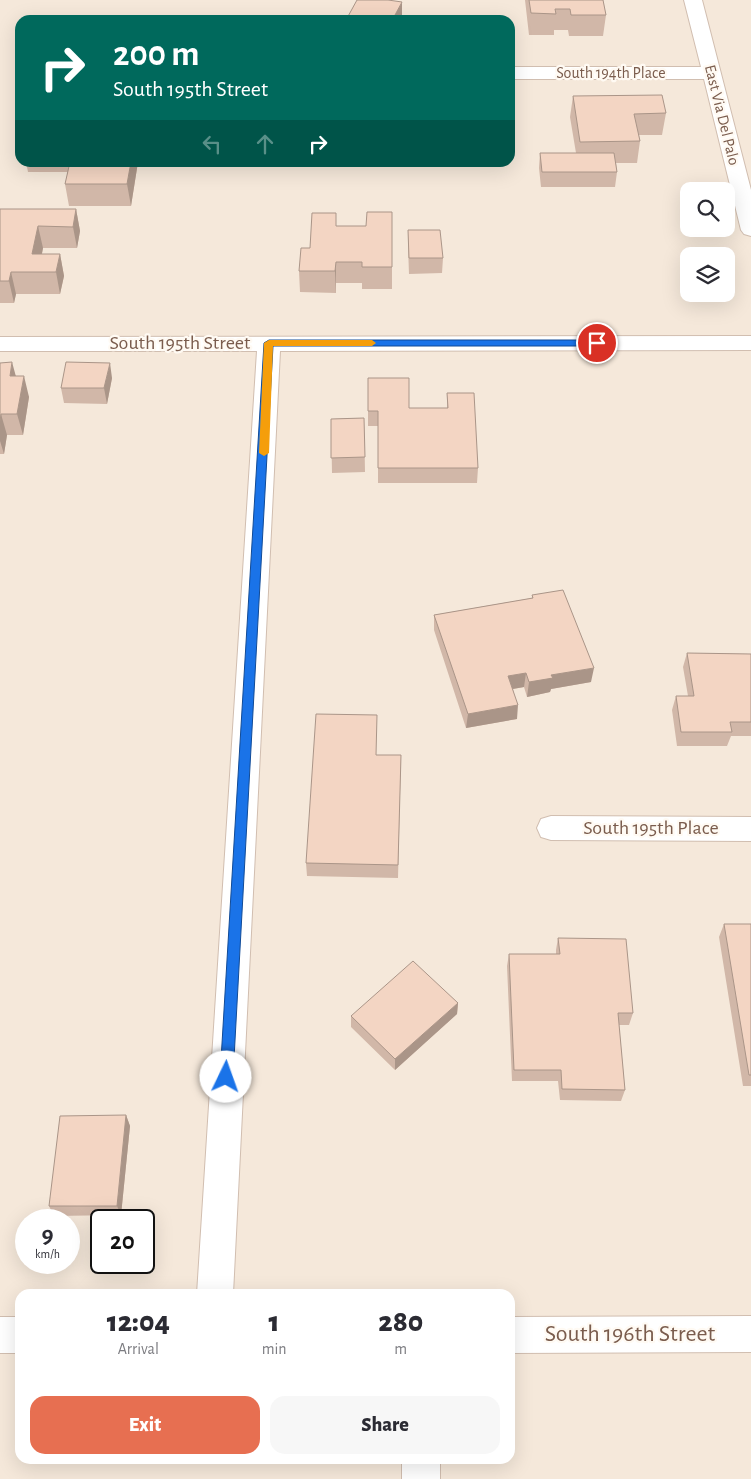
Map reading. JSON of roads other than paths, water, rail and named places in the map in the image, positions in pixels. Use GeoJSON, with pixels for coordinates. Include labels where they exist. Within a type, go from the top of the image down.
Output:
{"type":"FeatureCollection","features":[{"type":"Feature","properties":{"kind":"street","name":"East Via Del Palo"},"geometry":{"type":"LineString","coordinates":[[693,0],[751,230]]}},
{"type":"Feature","properties":{"kind":"street","name":"South 194th Place"},"geometry":{"type":"LineString","coordinates":[[515,73],[711,73]]}},
{"type":"Feature","properties":{"kind":"street"},"geometry":{"type":"LineString","coordinates":[[215,1289],[269,343]]}},
{"type":"Feature","properties":{"kind":"street","name":"South 195th Street"},"geometry":{"type":"LineString","coordinates":[[0,344],[751,343]]}},
{"type":"Feature","properties":{"kind":"street","name":"South 195th Place"},"geometry":{"type":"LineString","coordinates":[[551,828],[751,829]]}},
{"type":"Feature","properties":{"kind":"street","name":"South 196th Street"},"geometry":{"type":"LineString","coordinates":[[515,1334],[751,1334]]}},
{"type":"Feature","properties":{"kind":"street"},"geometry":{"type":"LineString","coordinates":[[0,1335],[15,1335]]}},
{"type":"Feature","properties":{"kind":"street"},"geometry":{"type":"LineString","coordinates":[[421,1464],[421,1479]]}}]}
